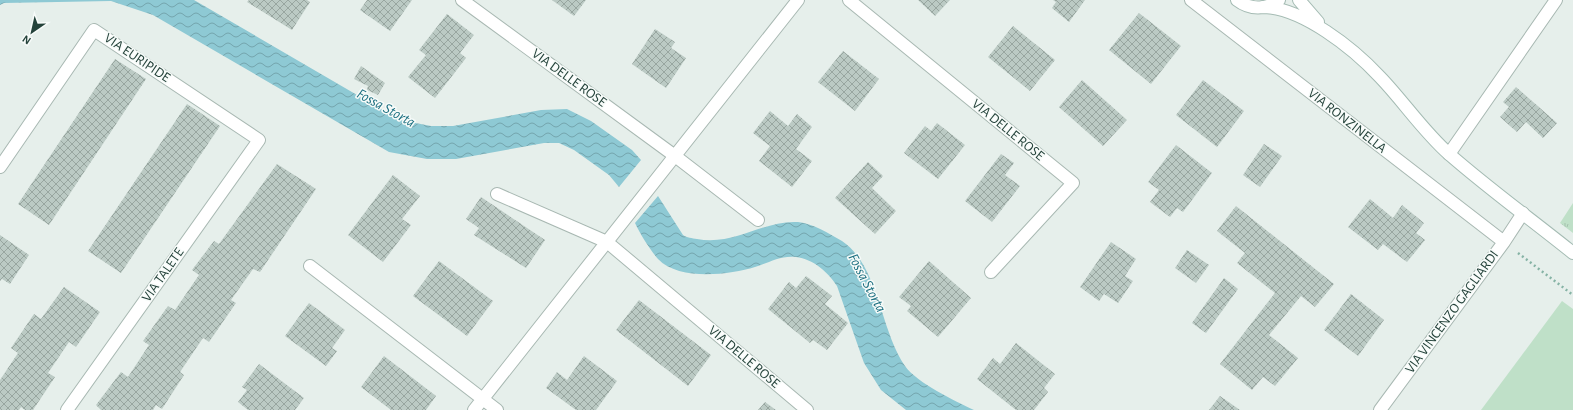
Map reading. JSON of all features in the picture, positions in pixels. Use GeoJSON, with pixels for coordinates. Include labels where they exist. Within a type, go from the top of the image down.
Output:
{"type":"FeatureCollection","features":[{"type":"Feature","properties":{"kind":"street","name":"VIA DELLE ROSE"},"geometry":{"type":"LineString","coordinates":[[462,0],[675,156],[758,220]]}},
{"type":"Feature","properties":{"kind":"street"},"geometry":{"type":"LineString","coordinates":[[474,410],[798,0]]}},
{"type":"Feature","properties":{"kind":"street","name":"VIA DELLE ROSE"},"geometry":{"type":"LineString","coordinates":[[849,0],[1072,183],[991,272]]}},
{"type":"Feature","properties":{"kind":"street","name":"VIA RONZINELLA"},"geometry":{"type":"LineString","coordinates":[[1191,0],[1504,242]]}},
{"type":"Feature","properties":{"kind":"street"},"geometry":{"type":"LineString","coordinates":[[1237,0],[1249,6],[1269,7],[1288,12],[1308,21],[1338,41]]}},
{"type":"Feature","properties":{"kind":"street"},"geometry":{"type":"LineString","coordinates":[[1262,7],[1271,5],[1279,0]]}},
{"type":"Feature","properties":{"kind":"street"},"geometry":{"type":"LineString","coordinates":[[1299,0],[1308,12],[1338,41],[1380,77],[1429,134],[1449,154],[1573,253]]}},
{"type":"Feature","properties":{"kind":"street"},"geometry":{"type":"LineString","coordinates":[[1449,154],[1556,0]]}},
{"type":"Feature","properties":{"kind":"street","name":"VIA EURIPIDE"},"geometry":{"type":"LineString","coordinates":[[0,167],[94,30],[259,140]]}},
{"type":"Feature","properties":{"kind":"street","name":"VIA TALETE"},"geometry":{"type":"LineString","coordinates":[[67,410],[259,140]]}},
{"type":"Feature","properties":{"kind":"street","name":"VIA DELLE ROSE"},"geometry":{"type":"LineString","coordinates":[[497,194],[607,242],[807,410]]}},
{"type":"Feature","properties":{"kind":"street","name":"VIA VINCENZO GAGLIARDI"},"geometry":{"type":"LineString","coordinates":[[1380,410],[1504,242],[1523,213]]}},
{"type":"Feature","properties":{"kind":"street"},"geometry":{"type":"LineString","coordinates":[[310,266],[497,410]]}},
{"type":"Feature","properties":{"kind":"path"},"geometry":{"type":"LineString","coordinates":[[1504,242],[1573,295]]}},
{"type":"Feature","properties":{"kind":"green space"},"geometry":{"type":"Polygon","coordinates":[[[1573,203],[1573,233],[1560,223],[1573,203]]]}},
{"type":"Feature","properties":{"kind":"green space"},"geometry":{"type":"Polygon","coordinates":[[[1562,301],[1573,309],[1573,410],[1481,410],[1562,301]]]}},
{"type":"Feature","properties":{"kind":"water"},"geometry":{"type":"Polygon","coordinates":[[[0,0],[194,0],[400,120],[431,126],[453,126],[541,110],[567,109],[591,121],[632,150],[641,160],[619,187],[609,175],[574,150],[559,143],[544,143],[456,159],[427,159],[389,152],[153,15],[111,1],[4,3],[0,5],[0,0]]]}},
{"type":"Feature","properties":{"kind":"water","name":"Fossa Storta"},"geometry":{"type":"Polygon","coordinates":[[[658,196],[683,235],[690,238],[711,240],[724,239],[785,222],[798,222],[815,227],[842,241],[854,252],[864,266],[872,282],[890,335],[905,366],[918,379],[927,385],[947,397],[974,410],[906,410],[881,390],[864,363],[837,286],[825,271],[808,260],[796,257],[785,257],[744,270],[718,274],[678,271],[667,266],[652,252],[635,223],[658,196]]]}},
{"type":"Feature","properties":{"kind":"building"},"geometry":{"type":"Polygon","coordinates":[[[249,0],[307,0],[310,2],[292,30],[247,2],[249,0]]]}},
{"type":"Feature","properties":{"kind":"building"},"geometry":{"type":"Polygon","coordinates":[[[367,0],[412,0],[390,31],[360,10],[367,0]]]}},
{"type":"Feature","properties":{"kind":"building"},"geometry":{"type":"Polygon","coordinates":[[[552,0],[586,0],[574,16],[552,0]]]}},
{"type":"Feature","properties":{"kind":"building"},"geometry":{"type":"Polygon","coordinates":[[[918,0],[950,0],[935,16],[918,0]]]}},
{"type":"Feature","properties":{"kind":"building"},"geometry":{"type":"Polygon","coordinates":[[[1053,0],[1085,0],[1069,22],[1052,8],[1056,2],[1053,0]]]}},
{"type":"Feature","properties":{"kind":"building"},"geometry":{"type":"Polygon","coordinates":[[[1139,13],[1181,46],[1151,84],[1109,50],[1139,13]]]}},
{"type":"Feature","properties":{"kind":"building"},"geometry":{"type":"Polygon","coordinates":[[[447,14],[474,35],[460,53],[466,58],[435,98],[408,77],[426,55],[419,50],[447,14]]]}},
{"type":"Feature","properties":{"kind":"building"},"geometry":{"type":"Polygon","coordinates":[[[1013,26],[1055,60],[1030,91],[988,57],[1013,26]]]}},
{"type":"Feature","properties":{"kind":"building"},"geometry":{"type":"Polygon","coordinates":[[[655,29],[675,42],[671,48],[686,58],[666,88],[632,64],[655,29]]]}},
{"type":"Feature","properties":{"kind":"building"},"geometry":{"type":"Polygon","coordinates":[[[843,51],[879,79],[855,111],[818,82],[843,51]]]}},
{"type":"Feature","properties":{"kind":"building"},"geometry":{"type":"Polygon","coordinates":[[[115,59],[146,79],[49,225],[18,204],[115,59]]]}},
{"type":"Feature","properties":{"kind":"building"},"geometry":{"type":"Polygon","coordinates":[[[361,66],[385,83],[378,95],[367,90],[368,86],[354,79],[361,66]]]}},
{"type":"Feature","properties":{"kind":"building"},"geometry":{"type":"Polygon","coordinates":[[[1082,80],[1127,120],[1103,146],[1059,107],[1082,80]]]}},
{"type":"Feature","properties":{"kind":"building"},"geometry":{"type":"Polygon","coordinates":[[[1203,80],[1244,111],[1217,147],[1176,115],[1203,80]]]}},
{"type":"Feature","properties":{"kind":"building"},"geometry":{"type":"Polygon","coordinates":[[[1516,87],[1557,123],[1543,138],[1526,122],[1517,132],[1500,117],[1509,107],[1503,102],[1516,87]]]}},
{"type":"Feature","properties":{"kind":"building"},"geometry":{"type":"Polygon","coordinates":[[[187,104],[220,126],[121,273],[88,251],[187,104]]]}},
{"type":"Feature","properties":{"kind":"building"},"geometry":{"type":"Polygon","coordinates":[[[770,111],[788,126],[797,114],[812,127],[796,149],[812,161],[792,187],[759,161],[770,146],[753,133],[770,111]]]}},
{"type":"Feature","properties":{"kind":"building"},"geometry":{"type":"Polygon","coordinates":[[[937,123],[965,145],[938,179],[904,153],[925,126],[931,131],[937,123]]]}},
{"type":"Feature","properties":{"kind":"building"},"geometry":{"type":"Polygon","coordinates":[[[1264,144],[1282,156],[1260,187],[1243,175],[1264,144]]]}},
{"type":"Feature","properties":{"kind":"building"},"geometry":{"type":"Polygon","coordinates":[[[1176,145],[1212,173],[1183,212],[1177,208],[1170,217],[1150,202],[1159,190],[1148,182],[1176,145]]]}},
{"type":"Feature","properties":{"kind":"building"},"geometry":{"type":"Polygon","coordinates":[[[1001,154],[1014,163],[1005,175],[1020,186],[992,222],[965,201],[1001,154]]]}},
{"type":"Feature","properties":{"kind":"building"},"geometry":{"type":"Polygon","coordinates":[[[868,162],[883,176],[872,188],[896,211],[875,234],[835,198],[868,162]]]}},
{"type":"Feature","properties":{"kind":"building"},"geometry":{"type":"Polygon","coordinates":[[[277,164],[316,189],[260,272],[253,269],[231,300],[236,303],[209,342],[203,338],[180,372],[184,375],[162,409],[156,405],[153,410],[101,410],[96,405],[121,372],[128,377],[149,345],[143,341],[168,306],[175,310],[199,275],[192,270],[214,241],[219,244],[277,164]]]}},
{"type":"Feature","properties":{"kind":"building"},"geometry":{"type":"Polygon","coordinates":[[[393,175],[420,196],[402,219],[411,225],[383,262],[348,235],[393,175]]]}},
{"type":"Feature","properties":{"kind":"building"},"geometry":{"type":"Polygon","coordinates":[[[481,197],[545,240],[526,268],[474,235],[479,228],[466,219],[481,197]]]}},
{"type":"Feature","properties":{"kind":"building"},"geometry":{"type":"Polygon","coordinates":[[[1370,199],[1393,218],[1402,205],[1424,223],[1416,233],[1425,240],[1407,262],[1383,244],[1378,250],[1348,227],[1370,199]]]}},
{"type":"Feature","properties":{"kind":"building"},"geometry":{"type":"Polygon","coordinates":[[[1236,206],[1334,284],[1315,307],[1301,296],[1269,335],[1298,358],[1275,386],[1263,377],[1252,390],[1220,364],[1275,293],[1237,263],[1245,253],[1217,231],[1236,206]]]}},
{"type":"Feature","properties":{"kind":"building"},"geometry":{"type":"Polygon","coordinates":[[[0,235],[29,255],[10,284],[2,279],[0,281],[0,235]]]}},
{"type":"Feature","properties":{"kind":"building"},"geometry":{"type":"Polygon","coordinates":[[[1111,242],[1136,259],[1125,276],[1133,281],[1118,303],[1104,294],[1099,301],[1080,287],[1111,242]]]}},
{"type":"Feature","properties":{"kind":"building"},"geometry":{"type":"Polygon","coordinates":[[[1187,250],[1209,265],[1196,283],[1175,268],[1187,250]]]}},
{"type":"Feature","properties":{"kind":"building"},"geometry":{"type":"Polygon","coordinates":[[[439,261],[493,301],[467,336],[413,296],[439,261]]]}},
{"type":"Feature","properties":{"kind":"building"},"geometry":{"type":"Polygon","coordinates":[[[929,261],[971,298],[938,337],[907,311],[911,306],[899,297],[929,261]]]}},
{"type":"Feature","properties":{"kind":"building"},"geometry":{"type":"Polygon","coordinates":[[[806,276],[832,296],[825,304],[848,323],[827,350],[813,340],[810,343],[768,309],[789,282],[796,288],[806,276]]]}},
{"type":"Feature","properties":{"kind":"building"},"geometry":{"type":"Polygon","coordinates":[[[1224,278],[1238,289],[1206,333],[1192,323],[1224,278]]]}},
{"type":"Feature","properties":{"kind":"building"},"geometry":{"type":"Polygon","coordinates":[[[64,287],[100,312],[76,347],[69,342],[48,373],[55,377],[33,410],[25,410],[21,407],[19,410],[0,410],[0,380],[18,353],[11,348],[34,314],[41,319],[64,287]]]}},
{"type":"Feature","properties":{"kind":"building"},"geometry":{"type":"Polygon","coordinates":[[[1351,294],[1384,320],[1358,356],[1324,330],[1351,294]]]}},
{"type":"Feature","properties":{"kind":"building"},"geometry":{"type":"Polygon","coordinates":[[[639,300],[711,355],[688,386],[616,330],[639,300]]]}},
{"type":"Feature","properties":{"kind":"building"},"geometry":{"type":"Polygon","coordinates":[[[309,303],[345,330],[332,348],[337,351],[326,366],[285,336],[309,303]]]}},
{"type":"Feature","properties":{"kind":"building"},"geometry":{"type":"Polygon","coordinates":[[[1016,343],[1055,374],[1044,388],[1048,392],[1034,410],[1016,410],[977,379],[993,358],[1000,364],[1016,343]]]}},
{"type":"Feature","properties":{"kind":"building"},"geometry":{"type":"Polygon","coordinates":[[[384,356],[436,396],[426,410],[391,410],[361,387],[384,356]]]}},
{"type":"Feature","properties":{"kind":"building"},"geometry":{"type":"Polygon","coordinates":[[[584,356],[617,381],[596,410],[576,410],[546,388],[557,372],[567,380],[584,356]]]}},
{"type":"Feature","properties":{"kind":"building"},"geometry":{"type":"Polygon","coordinates":[[[259,364],[304,398],[295,410],[248,410],[238,402],[247,390],[242,387],[259,364]]]}},
{"type":"Feature","properties":{"kind":"building"},"geometry":{"type":"Polygon","coordinates":[[[1220,396],[1240,410],[1209,410],[1220,396]]]}},
{"type":"Feature","properties":{"kind":"building"},"geometry":{"type":"Polygon","coordinates":[[[765,402],[776,410],[758,410],[765,402]]]}}]}
